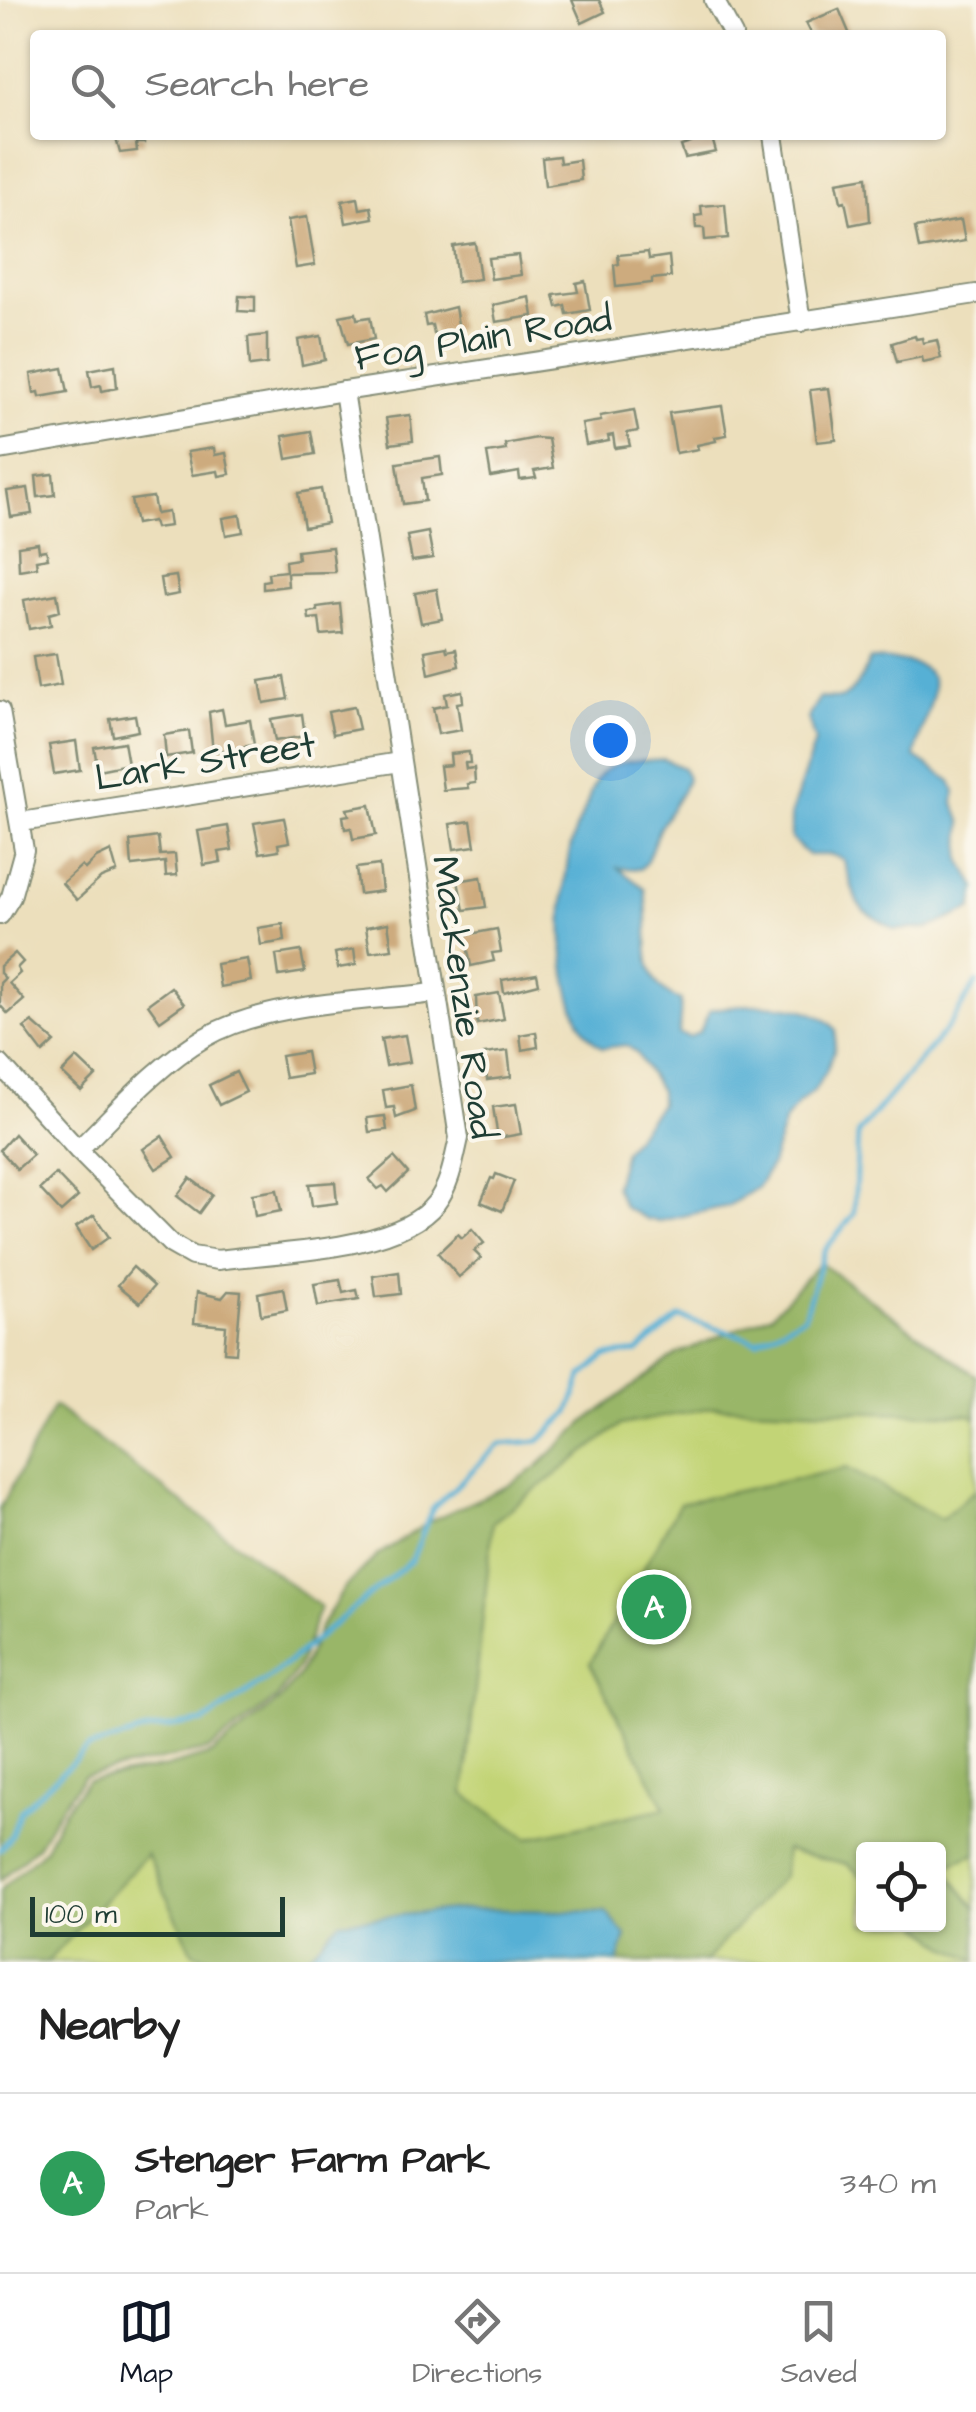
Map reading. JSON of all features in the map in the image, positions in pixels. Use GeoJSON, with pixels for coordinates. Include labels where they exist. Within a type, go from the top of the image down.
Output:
{"type":"FeatureCollection","features":[{"type":"Feature","properties":{"kind":"street"},"geometry":{"type":"LineString","coordinates":[[714,0],[731,30]]}},
{"type":"Feature","properties":{"kind":"street"},"geometry":{"type":"LineString","coordinates":[[773,140],[802,322]]}},
{"type":"Feature","properties":{"kind":"street","name":"Fog Plain Road"},"geometry":{"type":"LineString","coordinates":[[0,450],[344,391],[976,294]]}},
{"type":"Feature","properties":{"kind":"street","name":"Mackenzie Road"},"geometry":{"type":"LineString","coordinates":[[0,1064],[171,1244],[192,1256],[218,1260],[382,1238],[410,1226],[436,1203],[452,1172],[459,1138],[344,391]]}},
{"type":"Feature","properties":{"kind":"street"},"geometry":{"type":"LineString","coordinates":[[0,712],[24,850],[11,897],[0,914]]}},
{"type":"Feature","properties":{"kind":"street","name":"Lark Street"},"geometry":{"type":"LineString","coordinates":[[21,822],[400,762]]}},
{"type":"Feature","properties":{"kind":"street"},"geometry":{"type":"LineString","coordinates":[[78,1150],[168,1064],[203,1039],[238,1023],[280,1012],[435,993]]}},
{"type":"Feature","properties":{"kind":"green space"},"geometry":{"type":"Polygon","coordinates":[[[820,1263],[976,1376],[976,1962],[0,1962],[0,1890],[44,1850],[64,1810],[87,1781],[167,1767],[212,1754],[280,1700],[300,1674],[320,1628],[345,1587],[378,1555],[434,1519],[508,1486],[536,1468],[585,1422],[675,1355],[772,1314],[820,1263]]]}},
{"type":"Feature","properties":{"kind":"green space"},"geometry":{"type":"Polygon","coordinates":[[[820,1263],[976,1376],[976,1418],[714,1407],[621,1425],[493,1522],[464,1794],[528,1838],[665,1808],[590,1663],[680,1503],[847,1468],[941,1519],[976,1489],[976,1854],[946,1866],[946,1842],[856,1842],[856,1871],[848,1864],[786,1850],[783,1876],[705,1962],[618,1962],[626,1936],[340,1921],[302,1962],[226,1962],[193,1953],[147,1854],[47,1962],[0,1962],[0,1890],[44,1850],[64,1810],[87,1781],[167,1767],[212,1754],[280,1700],[300,1674],[320,1628],[345,1587],[378,1555],[434,1519],[508,1486],[536,1468],[585,1422],[675,1355],[772,1314],[820,1263]]]}},
{"type":"Feature","properties":{"kind":"green space"},"geometry":{"type":"Polygon","coordinates":[[[54,1406],[320,1607],[298,1668],[277,1698],[209,1750],[84,1776],[38,1845],[0,1881],[0,1509],[54,1406]]]}},
{"type":"Feature","properties":{"kind":"green space"},"geometry":{"type":"Polygon","coordinates":[[[946,1871],[976,1908],[976,1960],[947,1947],[929,1932],[946,1932],[946,1871]]]}},
{"type":"Feature","properties":{"kind":"water"},"geometry":{"type":"Polygon","coordinates":[[[870,659],[920,666],[930,675],[933,686],[915,757],[951,781],[962,823],[961,859],[976,888],[972,909],[929,928],[895,930],[864,911],[857,902],[843,859],[808,855],[791,839],[791,814],[815,742],[808,718],[819,698],[842,699],[847,695],[870,659]]]}},
{"type":"Feature","properties":{"kind":"water"},"geometry":{"type":"Polygon","coordinates":[[[663,759],[683,768],[687,778],[683,790],[659,829],[647,861],[640,869],[618,868],[644,888],[650,968],[656,982],[681,1000],[679,1034],[690,1037],[700,1031],[710,1010],[759,1005],[811,1013],[836,1030],[826,1072],[813,1092],[785,1120],[771,1165],[758,1187],[728,1206],[660,1221],[624,1207],[615,1186],[624,1151],[660,1104],[660,1091],[636,1052],[626,1045],[603,1048],[586,1033],[567,981],[563,916],[574,835],[597,779],[616,765],[663,759]]]}},
{"type":"Feature","properties":{"kind":"water"},"geometry":{"type":"Polygon","coordinates":[[[462,1909],[606,1912],[626,1936],[618,1962],[302,1962],[340,1921],[462,1909]]]}},
{"type":"Feature","properties":{"kind":"building"},"geometry":{"type":"Polygon","coordinates":[[[572,0],[599,0],[605,12],[582,23],[572,0]]]}},
{"type":"Feature","properties":{"kind":"building"},"geometry":{"type":"Polygon","coordinates":[[[839,9],[848,30],[810,30],[806,23],[839,9]]]}},
{"type":"Feature","properties":{"kind":"building"},"geometry":{"type":"Polygon","coordinates":[[[116,140],[144,140],[136,143],[137,151],[120,153],[116,140]]]}},
{"type":"Feature","properties":{"kind":"building"},"geometry":{"type":"Polygon","coordinates":[[[690,140],[712,140],[716,152],[685,158],[681,146],[690,140]]]}},
{"type":"Feature","properties":{"kind":"building"},"geometry":{"type":"Polygon","coordinates":[[[559,156],[560,163],[579,160],[581,180],[545,186],[542,158],[559,156]]]}},
{"type":"Feature","properties":{"kind":"building"},"geometry":{"type":"Polygon","coordinates":[[[867,177],[870,221],[850,225],[837,182],[867,177]]]}},
{"type":"Feature","properties":{"kind":"building"},"geometry":{"type":"Polygon","coordinates":[[[358,198],[360,209],[371,207],[373,218],[346,223],[342,201],[358,198]]]}},
{"type":"Feature","properties":{"kind":"building"},"geometry":{"type":"Polygon","coordinates":[[[725,204],[728,238],[705,240],[704,228],[696,228],[695,216],[702,215],[701,206],[725,204]]]}},
{"type":"Feature","properties":{"kind":"building"},"geometry":{"type":"Polygon","coordinates":[[[307,217],[315,265],[296,268],[288,220],[307,217]]]}},
{"type":"Feature","properties":{"kind":"building"},"geometry":{"type":"Polygon","coordinates":[[[961,220],[965,241],[919,249],[915,228],[961,220]]]}},
{"type":"Feature","properties":{"kind":"building"},"geometry":{"type":"Polygon","coordinates":[[[475,243],[480,279],[457,282],[453,246],[475,243]]]}},
{"type":"Feature","properties":{"kind":"building"},"geometry":{"type":"Polygon","coordinates":[[[648,252],[649,259],[669,256],[671,277],[616,287],[614,265],[619,264],[618,255],[648,252]]]}},
{"type":"Feature","properties":{"kind":"building"},"geometry":{"type":"Polygon","coordinates":[[[518,255],[521,275],[491,279],[488,258],[518,255]]]}},
{"type":"Feature","properties":{"kind":"building"},"geometry":{"type":"Polygon","coordinates":[[[585,281],[590,310],[567,314],[565,305],[557,307],[554,295],[578,292],[576,283],[585,281]]]}},
{"type":"Feature","properties":{"kind":"building"},"geometry":{"type":"Polygon","coordinates":[[[239,296],[255,297],[255,312],[238,311],[239,296]]]}},
{"type":"Feature","properties":{"kind":"building"},"geometry":{"type":"Polygon","coordinates":[[[530,297],[533,316],[496,322],[493,305],[530,297]]]}},
{"type":"Feature","properties":{"kind":"building"},"geometry":{"type":"Polygon","coordinates":[[[455,307],[459,330],[434,334],[432,325],[426,326],[424,315],[455,307]]]}},
{"type":"Feature","properties":{"kind":"building"},"geometry":{"type":"Polygon","coordinates":[[[356,313],[357,319],[370,317],[374,339],[348,344],[340,316],[356,313]]]}},
{"type":"Feature","properties":{"kind":"building"},"geometry":{"type":"Polygon","coordinates":[[[267,335],[267,364],[250,366],[248,337],[267,335]]]}},
{"type":"Feature","properties":{"kind":"building"},"geometry":{"type":"Polygon","coordinates":[[[321,336],[325,360],[302,365],[298,340],[321,336]]]}},
{"type":"Feature","properties":{"kind":"building"},"geometry":{"type":"Polygon","coordinates":[[[915,336],[922,338],[923,343],[937,340],[941,358],[897,362],[892,343],[915,336]]]}},
{"type":"Feature","properties":{"kind":"building"},"geometry":{"type":"Polygon","coordinates":[[[115,365],[117,388],[102,391],[101,385],[92,387],[89,370],[115,365]]]}},
{"type":"Feature","properties":{"kind":"building"},"geometry":{"type":"Polygon","coordinates":[[[63,368],[68,392],[40,397],[39,392],[34,393],[31,374],[63,368]]]}},
{"type":"Feature","properties":{"kind":"building"},"geometry":{"type":"Polygon","coordinates":[[[829,388],[836,440],[817,442],[810,390],[829,388]]]}},
{"type":"Feature","properties":{"kind":"building"},"geometry":{"type":"Polygon","coordinates":[[[722,406],[727,435],[697,445],[698,449],[676,453],[669,413],[722,406]]]}},
{"type":"Feature","properties":{"kind":"building"},"geometry":{"type":"Polygon","coordinates":[[[634,410],[638,431],[627,433],[630,446],[615,448],[613,435],[608,436],[609,441],[586,445],[582,424],[601,421],[600,416],[634,410]]]}},
{"type":"Feature","properties":{"kind":"building"},"geometry":{"type":"Polygon","coordinates":[[[410,415],[413,441],[390,444],[386,418],[410,415]]]}},
{"type":"Feature","properties":{"kind":"building"},"geometry":{"type":"Polygon","coordinates":[[[311,431],[315,454],[287,459],[283,436],[311,431]]]}},
{"type":"Feature","properties":{"kind":"building"},"geometry":{"type":"Polygon","coordinates":[[[548,439],[553,468],[534,471],[536,478],[520,480],[519,472],[491,477],[487,453],[506,450],[505,444],[548,439]]]}},
{"type":"Feature","properties":{"kind":"building"},"geometry":{"type":"Polygon","coordinates":[[[214,448],[215,455],[226,453],[230,474],[219,476],[218,471],[192,475],[187,452],[214,448]]]}},
{"type":"Feature","properties":{"kind":"building"},"geometry":{"type":"Polygon","coordinates":[[[440,457],[442,475],[422,478],[425,501],[403,504],[397,463],[440,457]]]}},
{"type":"Feature","properties":{"kind":"building"},"geometry":{"type":"Polygon","coordinates":[[[53,474],[55,495],[38,497],[36,476],[53,474]]]}},
{"type":"Feature","properties":{"kind":"building"},"geometry":{"type":"Polygon","coordinates":[[[28,488],[32,514],[11,517],[7,491],[28,488]]]}},
{"type":"Feature","properties":{"kind":"building"},"geometry":{"type":"Polygon","coordinates":[[[321,489],[327,523],[304,527],[298,493],[321,489]]]}},
{"type":"Feature","properties":{"kind":"building"},"geometry":{"type":"Polygon","coordinates":[[[153,497],[156,514],[168,512],[170,526],[155,528],[153,521],[136,524],[131,500],[153,497]]]}},
{"type":"Feature","properties":{"kind":"building"},"geometry":{"type":"Polygon","coordinates":[[[240,515],[243,532],[226,535],[223,518],[240,515]]]}},
{"type":"Feature","properties":{"kind":"building"},"geometry":{"type":"Polygon","coordinates":[[[428,532],[433,558],[412,561],[407,536],[428,532]]]}},
{"type":"Feature","properties":{"kind":"building"},"geometry":{"type":"Polygon","coordinates":[[[38,543],[39,551],[46,550],[48,558],[36,560],[37,567],[19,570],[18,546],[38,543]]]}},
{"type":"Feature","properties":{"kind":"building"},"geometry":{"type":"Polygon","coordinates":[[[332,547],[335,572],[287,573],[288,586],[263,589],[263,581],[269,580],[268,573],[286,571],[285,561],[298,559],[297,551],[332,547]]]}},
{"type":"Feature","properties":{"kind":"building"},"geometry":{"type":"Polygon","coordinates":[[[176,576],[179,594],[163,597],[160,578],[176,576]]]}},
{"type":"Feature","properties":{"kind":"building"},"geometry":{"type":"Polygon","coordinates":[[[437,589],[442,619],[421,623],[415,593],[437,589]]]}},
{"type":"Feature","properties":{"kind":"building"},"geometry":{"type":"Polygon","coordinates":[[[57,594],[60,611],[49,614],[51,625],[29,629],[24,600],[57,594]]]}},
{"type":"Feature","properties":{"kind":"building"},"geometry":{"type":"Polygon","coordinates":[[[340,604],[343,633],[321,635],[319,618],[309,619],[308,612],[340,604]]]}},
{"type":"Feature","properties":{"kind":"building"},"geometry":{"type":"Polygon","coordinates":[[[446,647],[447,651],[456,649],[459,666],[429,674],[425,651],[446,647]]]}},
{"type":"Feature","properties":{"kind":"building"},"geometry":{"type":"Polygon","coordinates":[[[56,654],[61,685],[38,689],[33,657],[56,654]]]}},
{"type":"Feature","properties":{"kind":"building"},"geometry":{"type":"Polygon","coordinates":[[[284,677],[288,699],[264,703],[260,681],[284,677]]]}},
{"type":"Feature","properties":{"kind":"building"},"geometry":{"type":"Polygon","coordinates":[[[462,691],[463,702],[457,703],[461,730],[438,734],[433,708],[447,705],[445,694],[462,691]]]}},
{"type":"Feature","properties":{"kind":"building"},"geometry":{"type":"Polygon","coordinates":[[[354,707],[359,729],[333,734],[328,712],[354,707]]]}},
{"type":"Feature","properties":{"kind":"building"},"geometry":{"type":"Polygon","coordinates":[[[222,709],[225,724],[250,720],[254,745],[213,752],[209,712],[222,709]]]}},
{"type":"Feature","properties":{"kind":"building"},"geometry":{"type":"Polygon","coordinates":[[[302,714],[305,736],[275,741],[271,719],[302,714]]]}},
{"type":"Feature","properties":{"kind":"building"},"geometry":{"type":"Polygon","coordinates":[[[135,715],[138,731],[113,736],[110,719],[135,715]]]}},
{"type":"Feature","properties":{"kind":"building"},"geometry":{"type":"Polygon","coordinates":[[[189,731],[192,753],[166,757],[164,735],[189,731]]]}},
{"type":"Feature","properties":{"kind":"building"},"geometry":{"type":"Polygon","coordinates":[[[76,741],[80,770],[54,774],[49,745],[76,741]]]}},
{"type":"Feature","properties":{"kind":"building"},"geometry":{"type":"Polygon","coordinates":[[[124,742],[128,764],[98,770],[94,747],[124,742]]]}},
{"type":"Feature","properties":{"kind":"building"},"geometry":{"type":"Polygon","coordinates":[[[469,752],[466,769],[474,768],[475,783],[467,784],[468,788],[443,790],[440,766],[451,765],[450,754],[469,752]]]}},
{"type":"Feature","properties":{"kind":"building"},"geometry":{"type":"Polygon","coordinates":[[[370,805],[376,835],[353,839],[351,828],[345,829],[343,816],[349,815],[347,809],[370,805]]]}},
{"type":"Feature","properties":{"kind":"building"},"geometry":{"type":"Polygon","coordinates":[[[284,818],[289,842],[278,844],[279,850],[260,853],[254,823],[284,818]]]}},
{"type":"Feature","properties":{"kind":"building"},"geometry":{"type":"Polygon","coordinates":[[[471,821],[475,846],[454,849],[450,824],[471,821]]]}},
{"type":"Feature","properties":{"kind":"building"},"geometry":{"type":"Polygon","coordinates":[[[228,826],[232,850],[219,852],[221,862],[204,865],[198,831],[228,826]]]}},
{"type":"Feature","properties":{"kind":"building"},"geometry":{"type":"Polygon","coordinates":[[[158,837],[160,855],[175,854],[177,875],[166,876],[165,862],[132,866],[130,841],[158,837]]]}},
{"type":"Feature","properties":{"kind":"building"},"geometry":{"type":"Polygon","coordinates":[[[111,851],[117,872],[101,878],[77,900],[62,883],[81,866],[85,869],[111,851]]]}},
{"type":"Feature","properties":{"kind":"building"},"geometry":{"type":"Polygon","coordinates":[[[379,865],[382,891],[359,894],[356,868],[379,865]]]}},
{"type":"Feature","properties":{"kind":"building"},"geometry":{"type":"Polygon","coordinates":[[[481,877],[486,907],[464,910],[458,881],[481,877]]]}},
{"type":"Feature","properties":{"kind":"building"},"geometry":{"type":"Polygon","coordinates":[[[388,923],[392,949],[370,952],[366,927],[388,923]]]}},
{"type":"Feature","properties":{"kind":"building"},"geometry":{"type":"Polygon","coordinates":[[[283,924],[285,941],[261,945],[258,928],[283,924]]]}},
{"type":"Feature","properties":{"kind":"building"},"geometry":{"type":"Polygon","coordinates":[[[497,929],[501,952],[492,953],[494,961],[471,966],[465,935],[497,929]]]}},
{"type":"Feature","properties":{"kind":"building"},"geometry":{"type":"Polygon","coordinates":[[[354,949],[356,965],[338,968],[335,953],[354,949]]]}},
{"type":"Feature","properties":{"kind":"building"},"geometry":{"type":"Polygon","coordinates":[[[301,951],[305,972],[279,976],[276,955],[301,951]]]}},
{"type":"Feature","properties":{"kind":"building"},"geometry":{"type":"Polygon","coordinates":[[[15,953],[23,962],[17,968],[20,973],[9,983],[24,1000],[8,1014],[0,1005],[0,983],[5,978],[0,966],[15,953]]]}},
{"type":"Feature","properties":{"kind":"building"},"geometry":{"type":"Polygon","coordinates":[[[247,959],[251,981],[220,987],[216,964],[247,959]]]}},
{"type":"Feature","properties":{"kind":"building"},"geometry":{"type":"Polygon","coordinates":[[[537,974],[539,984],[504,993],[502,980],[537,974]]]}},
{"type":"Feature","properties":{"kind":"building"},"geometry":{"type":"Polygon","coordinates":[[[171,987],[184,1004],[160,1021],[148,1004],[171,987]]]}},
{"type":"Feature","properties":{"kind":"building"},"geometry":{"type":"Polygon","coordinates":[[[499,993],[504,1019],[477,1024],[476,997],[499,993]]]}},
{"type":"Feature","properties":{"kind":"building"},"geometry":{"type":"Polygon","coordinates":[[[32,1022],[55,1042],[43,1053],[24,1028],[32,1022]]]}},
{"type":"Feature","properties":{"kind":"building"},"geometry":{"type":"Polygon","coordinates":[[[536,1032],[538,1047],[522,1050],[520,1035],[536,1032]]]}},
{"type":"Feature","properties":{"kind":"building"},"geometry":{"type":"Polygon","coordinates":[[[405,1035],[410,1062],[386,1066],[381,1039],[405,1035]]]}},
{"type":"Feature","properties":{"kind":"building"},"geometry":{"type":"Polygon","coordinates":[[[508,1051],[511,1077],[487,1080],[484,1054],[508,1051]]]}},
{"type":"Feature","properties":{"kind":"building"},"geometry":{"type":"Polygon","coordinates":[[[306,1052],[310,1074],[285,1078],[281,1056],[306,1052]]]}},
{"type":"Feature","properties":{"kind":"building"},"geometry":{"type":"Polygon","coordinates":[[[77,1058],[96,1076],[81,1091],[62,1073],[77,1058]]]}},
{"type":"Feature","properties":{"kind":"building"},"geometry":{"type":"Polygon","coordinates":[[[236,1072],[246,1092],[219,1105],[209,1085],[236,1072]]]}},
{"type":"Feature","properties":{"kind":"building"},"geometry":{"type":"Polygon","coordinates":[[[411,1085],[415,1111],[396,1118],[394,1107],[386,1108],[383,1090],[411,1085]]]}},
{"type":"Feature","properties":{"kind":"building"},"geometry":{"type":"Polygon","coordinates":[[[516,1104],[521,1134],[498,1138],[493,1107],[516,1104]]]}},
{"type":"Feature","properties":{"kind":"building"},"geometry":{"type":"Polygon","coordinates":[[[385,1116],[387,1130],[369,1132],[367,1118],[385,1116]]]}},
{"type":"Feature","properties":{"kind":"building"},"geometry":{"type":"Polygon","coordinates":[[[14,1134],[33,1155],[17,1169],[0,1150],[14,1134]]]}},
{"type":"Feature","properties":{"kind":"building"},"geometry":{"type":"Polygon","coordinates":[[[162,1136],[175,1157],[156,1169],[143,1149],[162,1136]]]}},
{"type":"Feature","properties":{"kind":"building"},"geometry":{"type":"Polygon","coordinates":[[[394,1157],[408,1173],[388,1192],[383,1186],[378,1189],[369,1179],[394,1157]]]}},
{"type":"Feature","properties":{"kind":"building"},"geometry":{"type":"Polygon","coordinates":[[[56,1174],[78,1197],[61,1212],[40,1189],[56,1174]]]}},
{"type":"Feature","properties":{"kind":"building"},"geometry":{"type":"Polygon","coordinates":[[[496,1174],[514,1181],[502,1211],[481,1202],[496,1174]]]}},
{"type":"Feature","properties":{"kind":"building"},"geometry":{"type":"Polygon","coordinates":[[[190,1178],[212,1195],[199,1213],[177,1196],[190,1178]]]}},
{"type":"Feature","properties":{"kind":"building"},"geometry":{"type":"Polygon","coordinates":[[[335,1182],[337,1203],[312,1206],[309,1184],[335,1182]]]}},
{"type":"Feature","properties":{"kind":"building"},"geometry":{"type":"Polygon","coordinates":[[[277,1190],[281,1211],[255,1216],[252,1194],[277,1190]]]}},
{"type":"Feature","properties":{"kind":"building"},"geometry":{"type":"Polygon","coordinates":[[[94,1215],[109,1237],[91,1250],[76,1227],[94,1215]]]}},
{"type":"Feature","properties":{"kind":"building"},"geometry":{"type":"Polygon","coordinates":[[[472,1229],[484,1243],[474,1251],[481,1258],[459,1277],[438,1253],[458,1234],[462,1238],[472,1229]]]}},
{"type":"Feature","properties":{"kind":"building"},"geometry":{"type":"Polygon","coordinates":[[[133,1267],[154,1286],[140,1303],[118,1285],[133,1267]]]}},
{"type":"Feature","properties":{"kind":"building"},"geometry":{"type":"Polygon","coordinates":[[[399,1272],[401,1294],[376,1297],[373,1276],[399,1272]]]}},
{"type":"Feature","properties":{"kind":"building"},"geometry":{"type":"Polygon","coordinates":[[[340,1280],[343,1293],[357,1290],[359,1299],[318,1306],[314,1284],[340,1280]]]}},
{"type":"Feature","properties":{"kind":"building"},"geometry":{"type":"Polygon","coordinates":[[[283,1288],[287,1310],[261,1315],[258,1293],[283,1288]]]}},
{"type":"Feature","properties":{"kind":"building"},"geometry":{"type":"Polygon","coordinates":[[[228,1291],[241,1292],[236,1353],[224,1352],[226,1326],[194,1323],[197,1292],[222,1298],[228,1291]]]}},
{"type":"Feature","properties":{"kind":"waterway"},"geometry":{"type":"LineString","coordinates":[[0,1850],[11,1836],[20,1811],[88,1748],[150,1730],[204,1722],[273,1675],[412,1560],[432,1509],[500,1444],[539,1441],[569,1413],[582,1377],[605,1356],[637,1352],[680,1317],[757,1341],[804,1316],[824,1251],[854,1214],[858,1133],[950,1025],[976,983]]}},
{"type":"Feature","properties":{"kind":"place","name":"Stenger Farm Park"},"geometry":{"type":"Point","coordinates":[654,1607]}}]}
